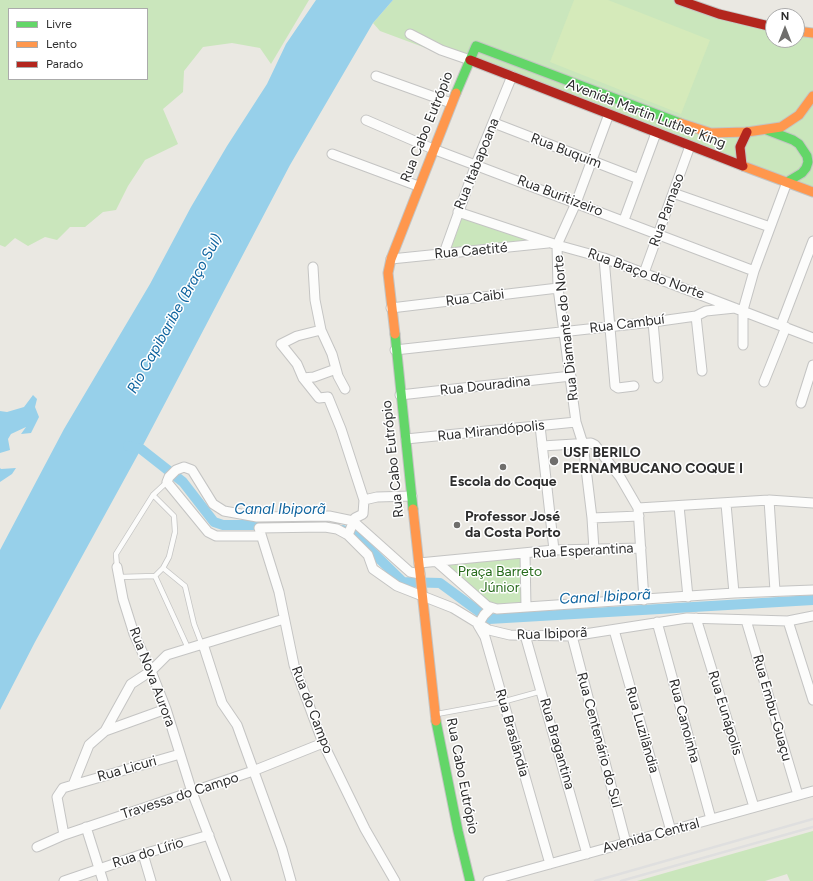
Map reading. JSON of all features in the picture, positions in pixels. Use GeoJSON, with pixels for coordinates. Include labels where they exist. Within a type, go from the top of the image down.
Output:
{"type":"FeatureCollection","features":[{"type":"Feature","properties":{"kind":"street"},"geometry":{"type":"LineString","coordinates":[[679,0],[719,14],[765,25]]}},
{"type":"Feature","properties":{"kind":"street"},"geometry":{"type":"LineString","coordinates":[[410,34],[441,50],[470,60]]}},
{"type":"Feature","properties":{"kind":"street","name":"Rua Cabo Eutrópio"},"geometry":{"type":"LineString","coordinates":[[470,881],[438,738],[388,273],[390,259],[418,186],[451,103],[476,46]]}},
{"type":"Feature","properties":{"kind":"street","name":"Avenida Martin Luther King"},"geometry":{"type":"LineString","coordinates":[[476,46],[699,130],[719,134],[767,130],[788,124],[805,109],[813,96]]}},
{"type":"Feature","properties":{"kind":"street","name":"Avenida Martin Luther King"},"geometry":{"type":"LineString","coordinates":[[470,60],[656,133],[813,192]]}},
{"type":"Feature","properties":{"kind":"street"},"geometry":{"type":"LineString","coordinates":[[376,76],[451,103]]}},
{"type":"Feature","properties":{"kind":"street","name":"Rua Itabapoana"},"geometry":{"type":"LineString","coordinates":[[444,253],[476,164],[512,76]]}},
{"type":"Feature","properties":{"kind":"street","name":"Rua Diamante do Norte"},"geometry":{"type":"LineString","coordinates":[[594,550],[587,443],[576,422],[558,288],[555,244],[576,203],[609,114]]}},
{"type":"Feature","properties":{"kind":"street","name":"Rua Buritizeiro"},"geometry":{"type":"LineString","coordinates":[[366,120],[433,149],[624,220],[754,271]]}},
{"type":"Feature","properties":{"kind":"street","name":"Rua Buquim"},"geometry":{"type":"LineString","coordinates":[[494,123],[639,179]]}},
{"type":"Feature","properties":{"kind":"street"},"geometry":{"type":"LineString","coordinates":[[743,345],[741,309],[754,271],[787,182],[802,173],[808,162],[807,156],[799,144],[793,140],[767,130]]}},
{"type":"Feature","properties":{"kind":"street"},"geometry":{"type":"LineString","coordinates":[[742,166],[740,147],[742,138],[747,132]]}},
{"type":"Feature","properties":{"kind":"street"},"geometry":{"type":"LineString","coordinates":[[624,220],[656,133]]}},
{"type":"Feature","properties":{"kind":"street","name":"Rua Parnaso"},"geometry":{"type":"LineString","coordinates":[[644,273],[690,146]]}},
{"type":"Feature","properties":{"kind":"street"},"geometry":{"type":"LineString","coordinates":[[332,154],[418,186]]}},
{"type":"Feature","properties":{"kind":"street"},"geometry":{"type":"LineString","coordinates":[[673,193],[770,227]]}},
{"type":"Feature","properties":{"kind":"street","name":"Rua Braço do Norte"},"geometry":{"type":"LineString","coordinates":[[458,212],[555,244],[604,258],[741,309],[813,338]]}},
{"type":"Feature","properties":{"kind":"street"},"geometry":{"type":"LineString","coordinates":[[764,382],[813,241]]}},
{"type":"Feature","properties":{"kind":"street","name":"Rua Caetité"},"geometry":{"type":"LineString","coordinates":[[390,259],[555,244]]}},
{"type":"Feature","properties":{"kind":"street"},"geometry":{"type":"LineString","coordinates":[[604,258],[615,386],[618,388],[634,386]]}},
{"type":"Feature","properties":{"kind":"street"},"geometry":{"type":"LineString","coordinates":[[313,267],[315,300],[321,330],[345,389]]}},
{"type":"Feature","properties":{"kind":"street","name":"Rua Caibi"},"geometry":{"type":"LineString","coordinates":[[391,308],[558,288]]}},
{"type":"Feature","properties":{"kind":"street","name":"Rua Cambuí"},"geometry":{"type":"LineString","coordinates":[[396,350],[653,322],[696,316],[706,311],[741,309]]}},
{"type":"Feature","properties":{"kind":"street"},"geometry":{"type":"LineString","coordinates":[[696,316],[702,371]]}},
{"type":"Feature","properties":{"kind":"street"},"geometry":{"type":"LineString","coordinates":[[653,322],[658,378]]}},
{"type":"Feature","properties":{"kind":"street"},"geometry":{"type":"LineString","coordinates":[[321,330],[297,336],[281,344],[297,364],[303,378],[318,398],[328,397],[341,429],[364,500],[363,514],[355,518],[348,534]]}},
{"type":"Feature","properties":{"kind":"street"},"geometry":{"type":"LineString","coordinates":[[801,403],[813,365]]}},
{"type":"Feature","properties":{"kind":"street"},"geometry":{"type":"LineString","coordinates":[[303,378],[314,377],[336,369]]}},
{"type":"Feature","properties":{"kind":"street","name":"Rua Douradina"},"geometry":{"type":"LineString","coordinates":[[400,395],[570,376]]}},
{"type":"Feature","properties":{"kind":"street","name":"Rua Mirandópolis"},"geometry":{"type":"LineString","coordinates":[[406,439],[576,422]]}},
{"type":"Feature","properties":{"kind":"street"},"geometry":{"type":"LineString","coordinates":[[540,426],[554,550]]}},
{"type":"Feature","properties":{"kind":"street"},"geometry":{"type":"LineString","coordinates":[[587,443],[595,445],[606,457],[638,512],[644,600]]}},
{"type":"Feature","properties":{"kind":"street","name":"Rua Mirandópolis"},"geometry":{"type":"LineString","coordinates":[[542,446],[587,443]]}},
{"type":"Feature","properties":{"kind":"street"},"geometry":{"type":"LineString","coordinates":[[168,479],[176,470],[184,467],[192,470],[213,504],[224,511],[257,517],[329,516],[352,523],[410,572],[420,574]]}},
{"type":"Feature","properties":{"kind":"street","name":"Rua Ibiporã"},"geometry":{"type":"LineString","coordinates":[[168,479],[208,532],[216,536],[325,527],[337,529],[348,534],[368,555],[373,569],[397,586],[453,608],[478,625],[489,630],[510,635],[572,636],[687,618],[788,621],[813,616]]}},
{"type":"Feature","properties":{"kind":"street"},"geometry":{"type":"LineString","coordinates":[[364,500],[377,497],[412,496]]}},
{"type":"Feature","properties":{"kind":"street"},"geometry":{"type":"LineString","coordinates":[[592,518],[679,506],[769,500],[813,503]]}},
{"type":"Feature","properties":{"kind":"street"},"geometry":{"type":"LineString","coordinates":[[769,500],[775,591]]}},
{"type":"Feature","properties":{"kind":"street"},"geometry":{"type":"LineString","coordinates":[[726,504],[734,593]]}},
{"type":"Feature","properties":{"kind":"street"},"geometry":{"type":"LineString","coordinates":[[679,506],[688,597]]}},
{"type":"Feature","properties":{"kind":"street","name":"Rua do Campo"},"geometry":{"type":"LineString","coordinates":[[260,532],[279,592],[294,665],[323,743],[365,829],[395,881]]}},
{"type":"Feature","properties":{"kind":"street","name":"Rua Esperantina"},"geometry":{"type":"LineString","coordinates":[[436,562],[554,550],[641,548]]}},
{"type":"Feature","properties":{"kind":"street","name":"Rua Esperantina"},"geometry":{"type":"LineString","coordinates":[[525,554],[526,607]]}},
{"type":"Feature","properties":{"kind":"street"},"geometry":{"type":"LineString","coordinates":[[419,564],[436,562],[492,608],[484,615],[478,625]]}},
{"type":"Feature","properties":{"kind":"street","name":"Rua Nova Aurora"},"geometry":{"type":"LineString","coordinates":[[116,567],[120,577],[123,600],[134,634],[166,709],[192,792],[226,881]]}},
{"type":"Feature","properties":{"kind":"street","name":"Rua Ibiporã"},"geometry":{"type":"LineString","coordinates":[[492,608],[498,610],[734,593],[813,590]]}},
{"type":"Feature","properties":{"kind":"street","name":"Rua Eunápolis"},"geometry":{"type":"LineString","coordinates":[[696,618],[754,807]]}},
{"type":"Feature","properties":{"kind":"street"},"geometry":{"type":"LineString","coordinates":[[105,732],[131,684],[151,671],[167,655],[284,619]]}},
{"type":"Feature","properties":{"kind":"street","name":"Rua Embu-Guaçu"},"geometry":{"type":"LineString","coordinates":[[746,620],[798,795]]}},
{"type":"Feature","properties":{"kind":"street"},"geometry":{"type":"LineString","coordinates":[[788,621],[813,700]]}},
{"type":"Feature","properties":{"kind":"street","name":"Rua Canoinha"},"geometry":{"type":"LineString","coordinates":[[656,622],[711,819]]}},
{"type":"Feature","properties":{"kind":"street","name":"Rua Braslândia"},"geometry":{"type":"LineString","coordinates":[[478,625],[485,637],[502,702],[550,864]]}},
{"type":"Feature","properties":{"kind":"street","name":"Rua Luzilândia"},"geometry":{"type":"LineString","coordinates":[[614,630],[671,830]]}},
{"type":"Feature","properties":{"kind":"street","name":"Rua Bragantina"},"geometry":{"type":"LineString","coordinates":[[525,635],[587,854]]}},
{"type":"Feature","properties":{"kind":"street","name":"Rua Centenário do Sul"},"geometry":{"type":"LineString","coordinates":[[572,636],[626,843]]}},
{"type":"Feature","properties":{"kind":"street"},"geometry":{"type":"LineString","coordinates":[[203,644],[222,703],[237,725],[282,849],[292,881]]}},
{"type":"Feature","properties":{"kind":"street"},"geometry":{"type":"LineString","coordinates":[[64,835],[57,797],[63,788],[73,785],[89,745],[105,732],[166,709]]}},
{"type":"Feature","properties":{"kind":"street","name":"Travessa do Campo"},"geometry":{"type":"LineString","coordinates":[[37,847],[86,827],[253,772],[323,743]]}},
{"type":"Feature","properties":{"kind":"street","name":"Rua Licuri"},"geometry":{"type":"LineString","coordinates":[[73,785],[180,754]]}},
{"type":"Feature","properties":{"kind":"street","name":"Avenida Central"},"geometry":{"type":"LineString","coordinates":[[488,881],[813,791]]}},
{"type":"Feature","properties":{"kind":"street"},"geometry":{"type":"LineString","coordinates":[[86,827],[103,881]]}},
{"type":"Feature","properties":{"kind":"street","name":"Rua do Lírio"},"geometry":{"type":"LineString","coordinates":[[64,881],[143,854],[209,835]]}},
{"type":"Feature","properties":{"kind":"street"},"geometry":{"type":"LineString","coordinates":[[143,854],[151,881]]}},
{"type":"Feature","properties":{"kind":"lane","name":"Rua Nova Aurora"},"geometry":{"type":"LineString","coordinates":[[116,567],[116,554],[153,496],[168,479]]}},
{"type":"Feature","properties":{"kind":"lane"},"geometry":{"type":"LineString","coordinates":[[120,577],[154,576],[163,568],[169,557],[175,532],[174,516],[153,496]]}},
{"type":"Feature","properties":{"kind":"lane"},"geometry":{"type":"LineString","coordinates":[[163,568],[185,586],[194,624],[203,644]]}},
{"type":"Feature","properties":{"kind":"lane"},"geometry":{"type":"LineString","coordinates":[[154,576],[188,649]]}},
{"type":"Feature","properties":{"kind":"lane"},"geometry":{"type":"LineString","coordinates":[[435,714],[502,702],[542,691]]}},
{"type":"Feature","properties":{"kind":"green space"},"geometry":{"type":"Polygon","coordinates":[[[0,0],[309,0],[271,64],[260,48],[232,43],[203,47],[184,71],[183,92],[163,109],[178,144],[145,160],[128,186],[116,210],[103,212],[85,227],[70,227],[57,240],[45,237],[28,246],[15,238],[5,247],[0,245],[0,0]]]}},
{"type":"Feature","properties":{"kind":"green space"},"geometry":{"type":"Polygon","coordinates":[[[393,0],[678,0],[765,25],[765,48],[805,48],[805,32],[813,33],[813,192],[380,31],[373,23],[393,0]]]}},
{"type":"Feature","properties":{"kind":"green space"},"geometry":{"type":"Polygon","coordinates":[[[574,0],[608,0],[710,40],[681,114],[550,62],[574,0]]]}},
{"type":"Feature","properties":{"kind":"green space"},"geometry":{"type":"Polygon","coordinates":[[[462,217],[532,241],[451,249],[462,217]]]}},
{"type":"Feature","properties":{"kind":"green space","name":"Praça Barreto Júnior"},"geometry":{"type":"Polygon","coordinates":[[[522,553],[525,611],[494,608],[441,561],[522,553]]]}},
{"type":"Feature","properties":{"kind":"green space"},"geometry":{"type":"Polygon","coordinates":[[[813,831],[813,881],[790,881],[787,874],[765,881],[637,881],[813,831]]]}},
{"type":"Feature","properties":{"kind":"water","name":"Rio Capibaribe (Braço Sul)"},"geometry":{"type":"Polygon","coordinates":[[[316,0],[393,0],[373,23],[290,165],[141,449],[35,642],[0,710],[0,550],[64,429],[150,284],[191,207],[227,146],[267,84],[286,44],[316,0]]]}},
{"type":"Feature","properties":{"kind":"water"},"geometry":{"type":"Polygon","coordinates":[[[33,395],[37,399],[35,407],[39,417],[31,433],[21,434],[26,427],[11,434],[8,439],[10,450],[0,453],[0,411],[7,412],[24,407],[33,395]]]}},
{"type":"Feature","properties":{"kind":"water"},"geometry":{"type":"Polygon","coordinates":[[[0,468],[16,468],[12,474],[0,482],[0,468]]]}},
{"type":"Feature","properties":{"kind":"waterway","name":"Canal Ibiporã"},"geometry":{"type":"LineString","coordinates":[[128,446],[141,449],[183,482],[214,522],[223,525],[269,525]]}},
{"type":"Feature","properties":{"kind":"waterway","name":"Canal Ibiporã"},"geometry":{"type":"LineString","coordinates":[[343,530],[355,535],[403,582],[440,583],[489,619],[813,600]]}},
{"type":"Feature","properties":{"kind":"railway"},"geometry":{"type":"LineString","coordinates":[[595,881],[813,819]]}},
{"type":"Feature","properties":{"kind":"railway"},"geometry":{"type":"LineString","coordinates":[[621,881],[813,827]]}},
{"type":"Feature","properties":{"kind":"traffic: fast"},"geometry":{"type":"LineString","coordinates":[[456,93],[476,46],[680,123]]}},
{"type":"Feature","properties":{"kind":"traffic: fast"},"geometry":{"type":"LineString","coordinates":[[767,130],[793,140],[799,144],[807,156],[808,162],[806,168],[802,173],[787,182]]}},
{"type":"Feature","properties":{"kind":"traffic: fast"},"geometry":{"type":"LineString","coordinates":[[395,334],[413,509]]}},
{"type":"Feature","properties":{"kind":"traffic: fast"},"geometry":{"type":"LineString","coordinates":[[436,721],[458,831],[470,881]]}},
{"type":"Feature","properties":{"kind":"traffic: slow"},"geometry":{"type":"LineString","coordinates":[[805,32],[813,33]]}},
{"type":"Feature","properties":{"kind":"traffic: slow"},"geometry":{"type":"LineString","coordinates":[[395,334],[388,273],[391,259],[456,93]]}},
{"type":"Feature","properties":{"kind":"traffic: slow"},"geometry":{"type":"LineString","coordinates":[[680,123],[711,133],[747,132],[781,127],[799,115],[813,96]]}},
{"type":"Feature","properties":{"kind":"traffic: slow"},"geometry":{"type":"LineString","coordinates":[[743,166],[813,192]]}},
{"type":"Feature","properties":{"kind":"traffic: slow"},"geometry":{"type":"LineString","coordinates":[[413,509],[436,721]]}},
{"type":"Feature","properties":{"kind":"traffic: jam"},"geometry":{"type":"LineString","coordinates":[[679,0],[719,14],[765,25]]}},
{"type":"Feature","properties":{"kind":"traffic: jam"},"geometry":{"type":"LineString","coordinates":[[470,60],[743,166]]}},
{"type":"Feature","properties":{"kind":"traffic: jam"},"geometry":{"type":"LineString","coordinates":[[742,165],[740,147],[747,132]]}},
{"type":"Feature","properties":{"kind":"place","name":"USF BERILO PERNAMBUCANO COQUE I"},"geometry":{"type":"Point","coordinates":[554,461]}},
{"type":"Feature","properties":{"kind":"place","name":"Escola do Coque"},"geometry":{"type":"Point","coordinates":[503,467]}},
{"type":"Feature","properties":{"kind":"place","name":"Professor José da Costa Porto"},"geometry":{"type":"Point","coordinates":[457,525]}}]}
